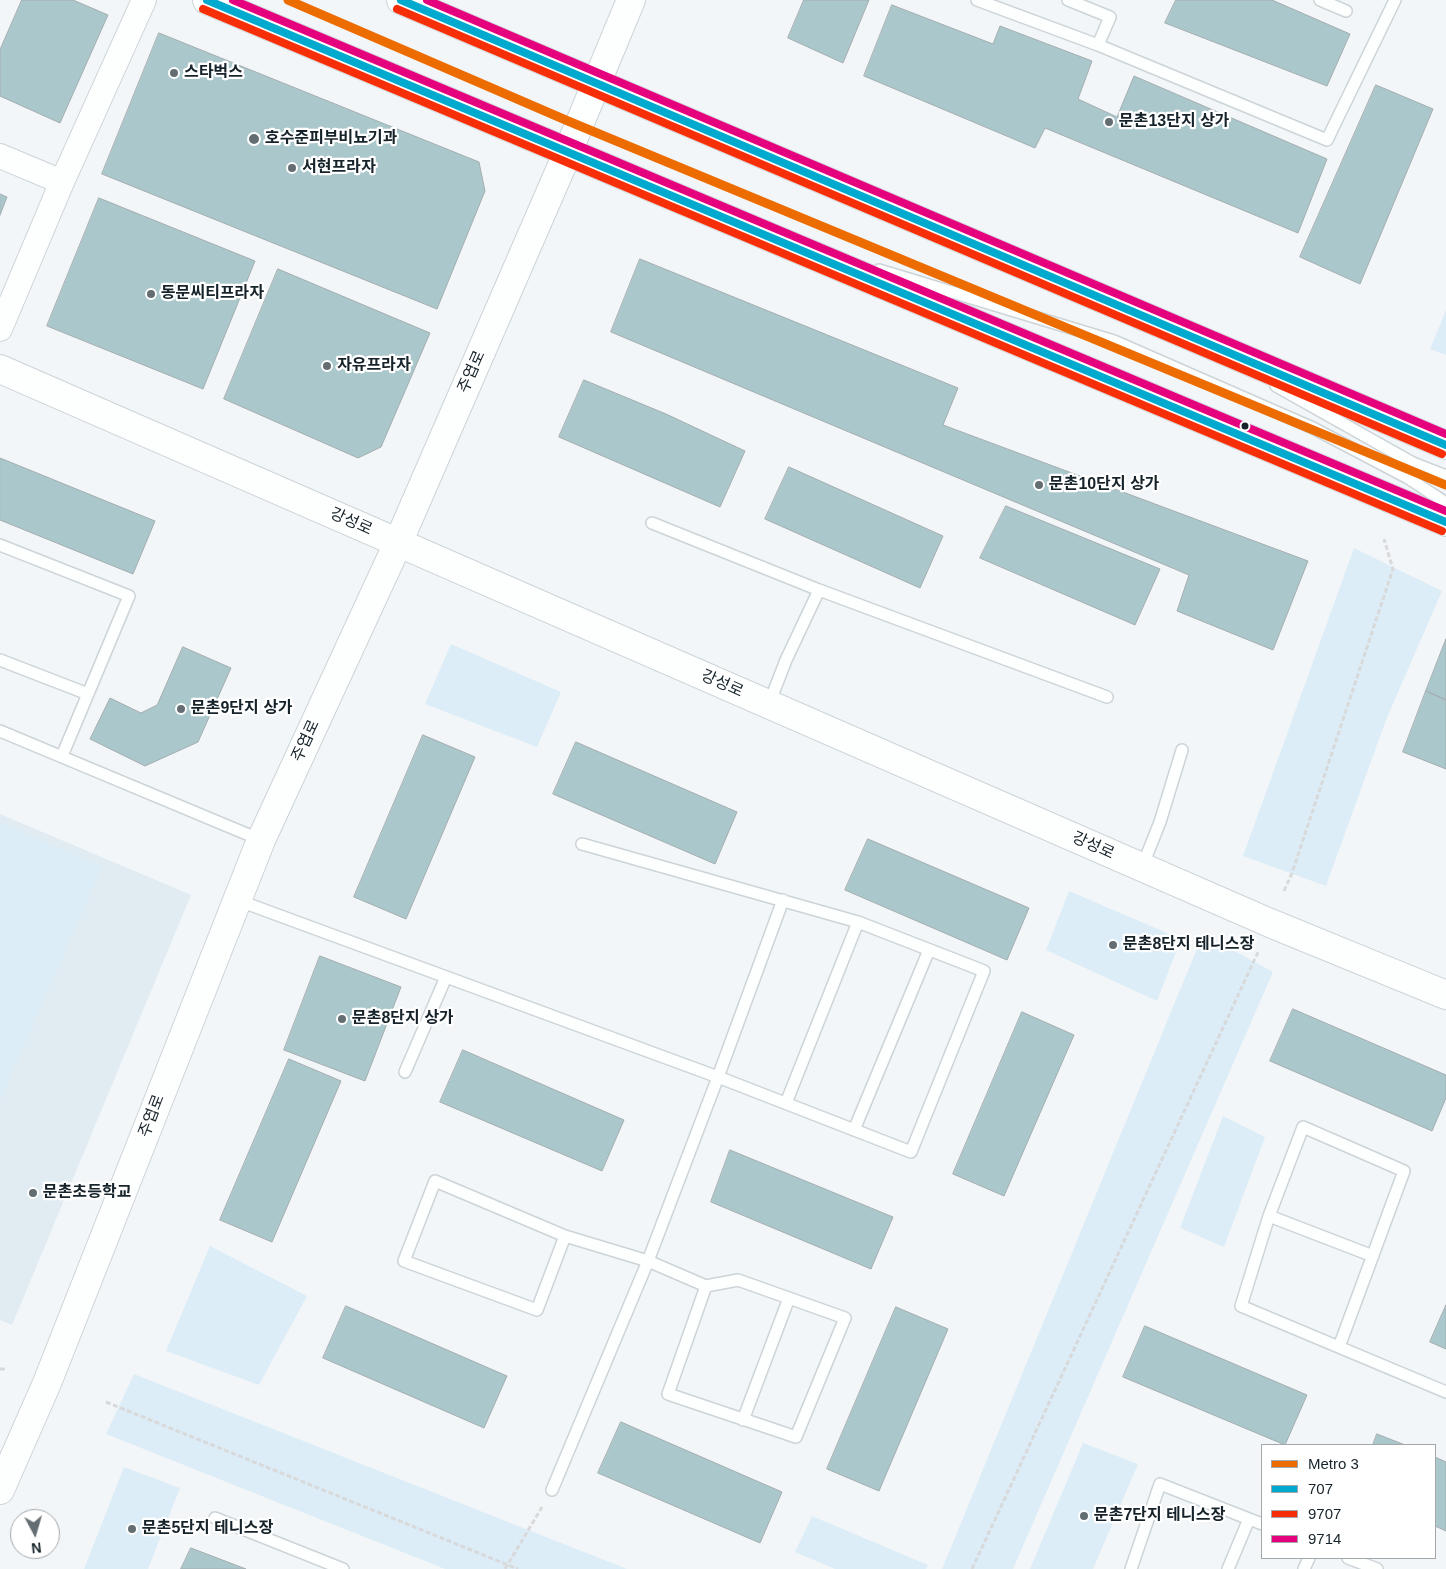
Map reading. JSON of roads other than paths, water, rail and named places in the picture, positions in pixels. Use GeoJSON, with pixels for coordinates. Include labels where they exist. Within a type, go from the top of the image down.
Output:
{"type":"FeatureCollection","features":[{"type":"Feature","properties":{"kind":"street"},"geometry":{"type":"LineString","coordinates":[[0,329],[62,182],[144,0]]}},
{"type":"Feature","properties":{"kind":"street"},"geometry":{"type":"LineString","coordinates":[[207,0],[567,154],[1446,522]]}},
{"type":"Feature","properties":{"kind":"street"},"geometry":{"type":"LineString","coordinates":[[402,0],[596,81],[1446,445]]}},
{"type":"Feature","properties":{"kind":"street","name":"주엽로"},"geometry":{"type":"LineString","coordinates":[[0,1490],[47,1383],[261,840],[398,542],[567,154],[631,0]]}},
{"type":"Feature","properties":{"kind":"street"},"geometry":{"type":"LineString","coordinates":[[0,156],[62,182]]}},
{"type":"Feature","properties":{"kind":"street","name":"강성로"},"geometry":{"type":"LineString","coordinates":[[0,369],[1270,923],[1446,995]]}},
{"type":"Feature","properties":{"kind":"lane"},"geometry":{"type":"LineString","coordinates":[[978,0],[1098,45],[1327,140],[1395,0]]}},
{"type":"Feature","properties":{"kind":"lane"},"geometry":{"type":"LineString","coordinates":[[1068,0],[1110,17],[1098,45]]}},
{"type":"Feature","properties":{"kind":"lane"},"geometry":{"type":"LineString","coordinates":[[1320,0],[1346,11]]}},
{"type":"Feature","properties":{"kind":"lane"},"geometry":{"type":"LineString","coordinates":[[755,233],[1114,341],[1313,428],[1408,478],[1446,503]]}},
{"type":"Feature","properties":{"kind":"lane"},"geometry":{"type":"LineString","coordinates":[[1175,329],[1413,464],[1446,476]]}},
{"type":"Feature","properties":{"kind":"lane"},"geometry":{"type":"LineString","coordinates":[[652,523],[819,590],[1107,698]]}},
{"type":"Feature","properties":{"kind":"lane"},"geometry":{"type":"LineString","coordinates":[[0,546],[129,596],[62,756]]}},
{"type":"Feature","properties":{"kind":"lane"},"geometry":{"type":"LineString","coordinates":[[769,704],[786,660],[819,590]]}},
{"type":"Feature","properties":{"kind":"lane"},"geometry":{"type":"LineString","coordinates":[[0,660],[88,694]]}},
{"type":"Feature","properties":{"kind":"lane"},"geometry":{"type":"LineString","coordinates":[[0,731],[261,840]]}},
{"type":"Feature","properties":{"kind":"lane"},"geometry":{"type":"LineString","coordinates":[[1142,867],[1160,822],[1182,750]]}},
{"type":"Feature","properties":{"kind":"lane"},"geometry":{"type":"LineString","coordinates":[[237,900],[718,1077],[911,1152],[984,972],[858,922],[582,844]]}},
{"type":"Feature","properties":{"kind":"lane"},"geometry":{"type":"LineString","coordinates":[[552,1490],[648,1261],[783,900]]}},
{"type":"Feature","properties":{"kind":"lane"},"geometry":{"type":"LineString","coordinates":[[786,1103],[858,922]]}},
{"type":"Feature","properties":{"kind":"lane"},"geometry":{"type":"LineString","coordinates":[[854,1130],[929,950]]}},
{"type":"Feature","properties":{"kind":"lane"},"geometry":{"type":"LineString","coordinates":[[405,1072],[446,977]]}},
{"type":"Feature","properties":{"kind":"lane"},"geometry":{"type":"LineString","coordinates":[[1339,1347],[1404,1170],[1303,1127],[1269,1216],[1241,1306],[1446,1392]]}},
{"type":"Feature","properties":{"kind":"lane"},"geometry":{"type":"LineString","coordinates":[[565,1236],[537,1310],[404,1261],[435,1181],[565,1236],[648,1261],[706,1286],[738,1280],[845,1318],[796,1437],[668,1394],[706,1286]]}},
{"type":"Feature","properties":{"kind":"lane"},"geometry":{"type":"LineString","coordinates":[[1269,1216],[1373,1256]]}},
{"type":"Feature","properties":{"kind":"lane"},"geometry":{"type":"LineString","coordinates":[[743,1420],[789,1298]]}},
{"type":"Feature","properties":{"kind":"lane"},"geometry":{"type":"LineString","coordinates":[[1131,1569],[1160,1484],[1261,1524]]}},
{"type":"Feature","properties":{"kind":"lane"},"geometry":{"type":"LineString","coordinates":[[215,1518],[343,1569]]}},
{"type":"Feature","properties":{"kind":"lane"},"geometry":{"type":"LineString","coordinates":[[1228,1569],[1248,1518]]}},
{"type":"Feature","properties":{"kind":"lane"},"geometry":{"type":"LineString","coordinates":[[1351,1559],[1377,1569]]}},
{"type":"Feature","properties":{"kind":"metro line","name":"3"},"geometry":{"type":"LineString","coordinates":[[288,0],[568,121],[1446,485]]}},
{"type":"Feature","properties":{"kind":"place","name":"스타벅스"},"geometry":{"type":"Point","coordinates":[174,73]}},
{"type":"Feature","properties":{"kind":"place","name":"문촌13단지 상가"},"geometry":{"type":"Point","coordinates":[1109,122]}},
{"type":"Feature","properties":{"kind":"place","name":"호수준피부비뇨기과"},"geometry":{"type":"Point","coordinates":[254,139]}},
{"type":"Feature","properties":{"kind":"place","name":"서현프라자"},"geometry":{"type":"Point","coordinates":[292,168]}},
{"type":"Feature","properties":{"kind":"place","name":"동문씨티프라자"},"geometry":{"type":"Point","coordinates":[151,294]}},
{"type":"Feature","properties":{"kind":"place","name":"자유프라자"},"geometry":{"type":"Point","coordinates":[327,366]}},
{"type":"Feature","properties":{"kind":"place","name":"문촌10단지 상가"},"geometry":{"type":"Point","coordinates":[1039,485]}},
{"type":"Feature","properties":{"kind":"place","name":"문촌9단지 상가"},"geometry":{"type":"Point","coordinates":[181,709]}},
{"type":"Feature","properties":{"kind":"place","name":"문촌8단지 테니스장"},"geometry":{"type":"Point","coordinates":[1113,945]}},
{"type":"Feature","properties":{"kind":"place","name":"문촌8단지 상가"},"geometry":{"type":"Point","coordinates":[342,1019]}},
{"type":"Feature","properties":{"kind":"place","name":"문촌초등학교"},"geometry":{"type":"Point","coordinates":[33,1193]}},
{"type":"Feature","properties":{"kind":"place","name":"문촌7단지 테니스장"},"geometry":{"type":"Point","coordinates":[1084,1516]}},
{"type":"Feature","properties":{"kind":"place","name":"문촌5단지 테니스장"},"geometry":{"type":"Point","coordinates":[132,1529]}}]}
